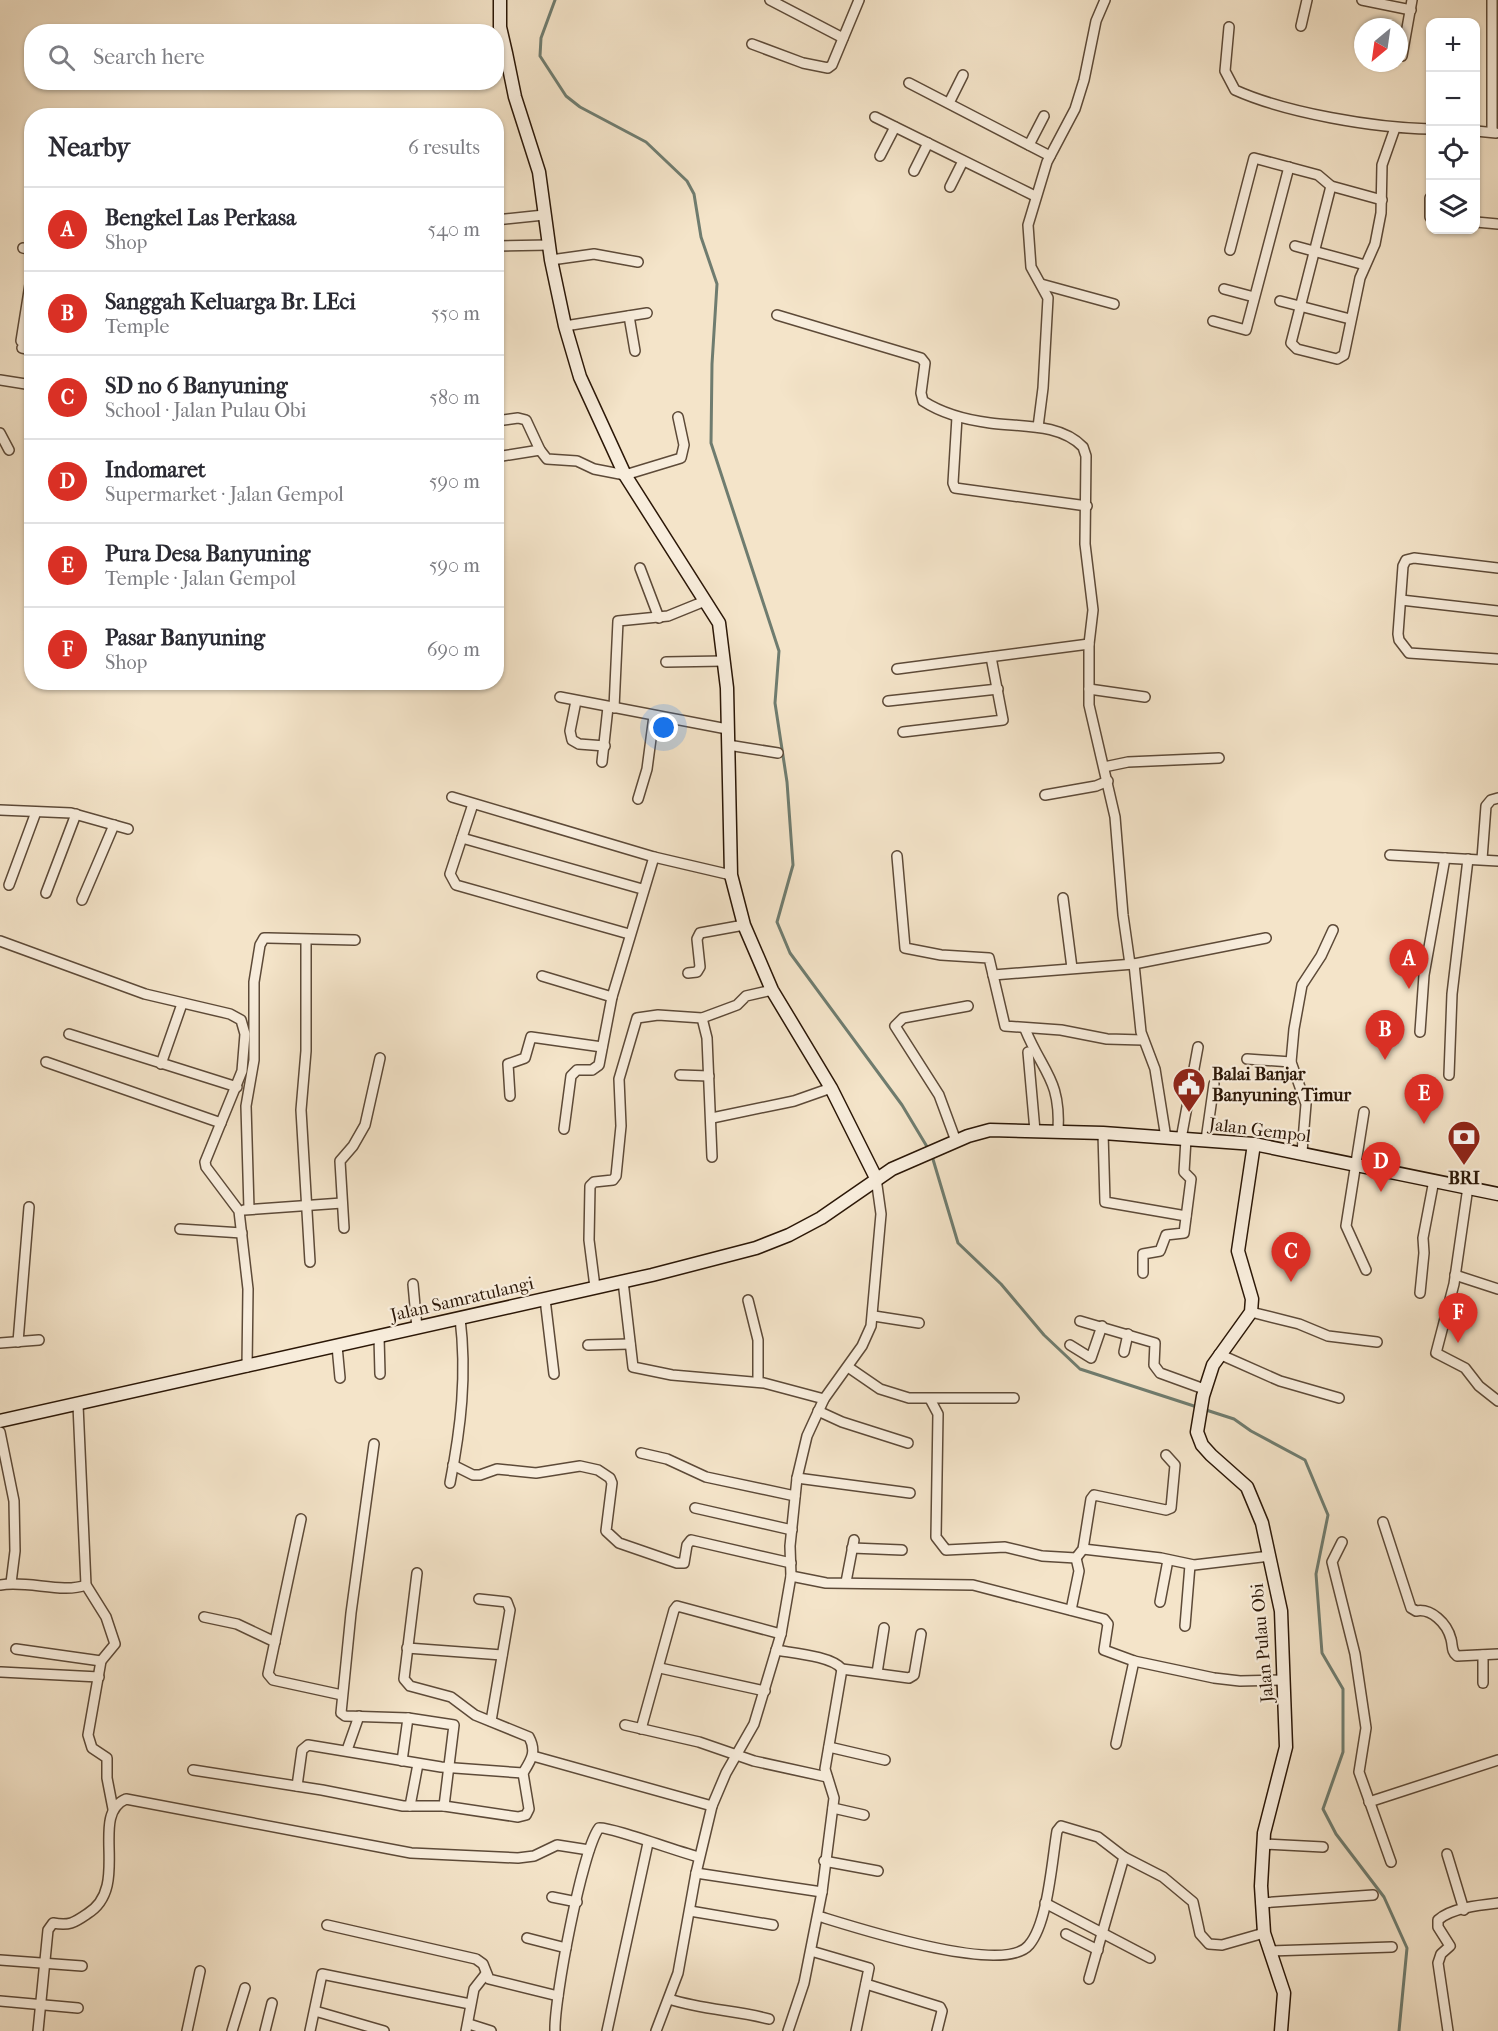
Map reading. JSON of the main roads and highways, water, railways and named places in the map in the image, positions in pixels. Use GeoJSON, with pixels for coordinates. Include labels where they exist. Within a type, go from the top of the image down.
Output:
{"type":"FeatureCollection","features":[{"type":"Feature","properties":{"kind":"waterway"},"geometry":{"type":"LineString","coordinates":[[555,0],[541,38],[540,56],[566,96],[580,107],[646,142],[687,181],[694,194],[701,237],[717,284],[712,364],[711,443],[779,651],[775,703],[787,782],[793,865],[777,922],[790,953],[902,1105],[929,1150]]}},
{"type":"Feature","properties":{"kind":"waterway"},"geometry":{"type":"LineString","coordinates":[[932,1156],[958,1243],[1001,1284],[1044,1335],[1080,1369],[1197,1407]]}},
{"type":"Feature","properties":{"kind":"waterway"},"geometry":{"type":"LineString","coordinates":[[1203,1409],[1234,1419],[1251,1431],[1305,1460],[1328,1515],[1316,1574],[1322,1653],[1343,1689],[1343,1752],[1323,1809],[1336,1834],[1384,1897],[1407,1948],[1399,2031]]}},
{"type":"Feature","properties":{"kind":"place","name":"Bengkel Las Perkasa"},"geometry":{"type":"Point","coordinates":[1409,989]}},
{"type":"Feature","properties":{"kind":"place","name":"Sanggah Keluarga Br. LEci"},"geometry":{"type":"Point","coordinates":[1385,1060]}},
{"type":"Feature","properties":{"kind":"place","name":"Balai Banjar Banyuning Timur"},"geometry":{"type":"Point","coordinates":[1189,1113]}},
{"type":"Feature","properties":{"kind":"place","name":"Pura Desa Banyuning"},"geometry":{"type":"Point","coordinates":[1424,1124]}},
{"type":"Feature","properties":{"kind":"place","name":"BRI"},"geometry":{"type":"Point","coordinates":[1464,1166]}},
{"type":"Feature","properties":{"kind":"place","name":"Indomaret"},"geometry":{"type":"Point","coordinates":[1381,1192]}},
{"type":"Feature","properties":{"kind":"place","name":"SD no 6 Banyuning"},"geometry":{"type":"Point","coordinates":[1291,1282]}},
{"type":"Feature","properties":{"kind":"place","name":"Pasar Banyuning"},"geometry":{"type":"Point","coordinates":[1458,1343]}}]}
